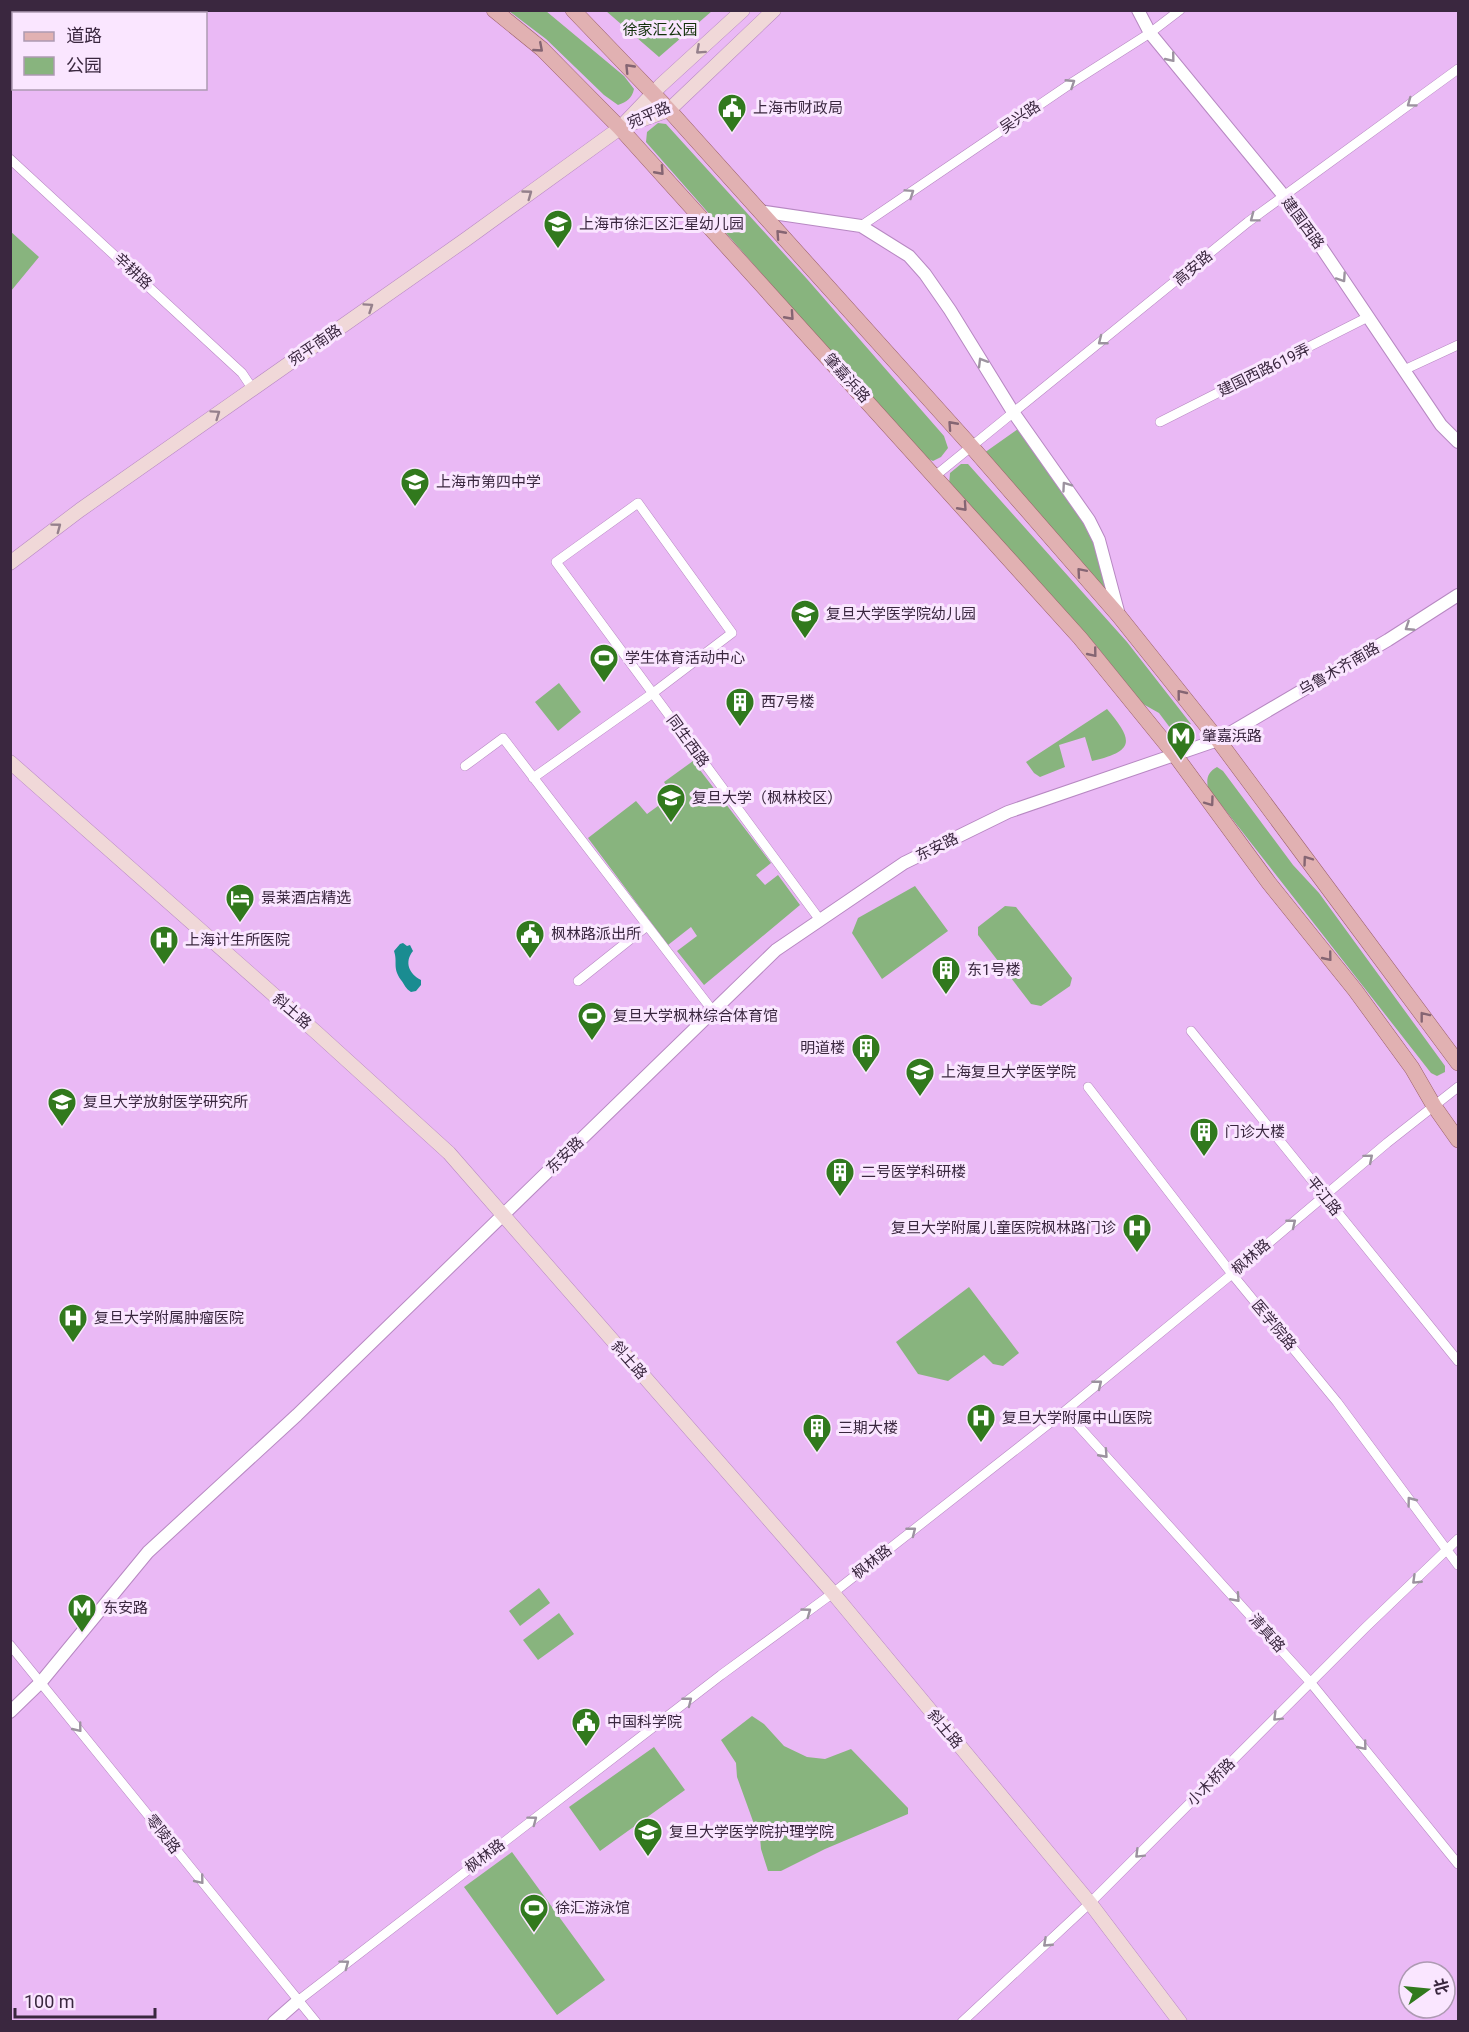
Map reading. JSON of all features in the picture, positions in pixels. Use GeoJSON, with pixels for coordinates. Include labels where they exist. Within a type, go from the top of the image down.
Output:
{"type":"FeatureCollection","features":[{"type":"Feature","properties":{"kind":"main road","name":"肇嘉浜路"},"geometry":{"type":"LineString","coordinates":[[494,10],[542,49],[621,128],[1080,638],[1175,755],[1269,883],[1355,990],[1412,1068],[1434,1106],[1458,1140]]}},
{"type":"Feature","properties":{"kind":"main road"},"geometry":{"type":"LineString","coordinates":[[573,10],[669,110],[971,446],[1119,616],[1218,740],[1458,1063]]}},
{"type":"Feature","properties":{"kind":"main road","name":"宛平路"},"geometry":{"type":"LineString","coordinates":[[621,128],[653,93],[743,10]]}},
{"type":"Feature","properties":{"kind":"main road","name":"宛平路"},"geometry":{"type":"LineString","coordinates":[[621,128],[669,110],[774,10]]}},
{"type":"Feature","properties":{"kind":"main road","name":"宛平南路"},"geometry":{"type":"LineString","coordinates":[[10,563],[80,510],[621,128]]}},
{"type":"Feature","properties":{"kind":"main road","name":"斜土路"},"geometry":{"type":"LineString","coordinates":[[10,762],[164,896],[221,950],[317,1033],[449,1153],[833,1593],[1090,1903],[1180,2022]]}},
{"type":"Feature","properties":{"kind":"street","name":"建国西路"},"geometry":{"type":"LineString","coordinates":[[1138,10],[1150,33],[1284,196],[1321,246],[1441,424],[1458,442]]}},
{"type":"Feature","properties":{"kind":"street","name":"吴兴路"},"geometry":{"type":"LineString","coordinates":[[861,226],[1073,82],[1150,33],[1180,10]]}},
{"type":"Feature","properties":{"kind":"street","name":"高安路"},"geometry":{"type":"LineString","coordinates":[[935,476],[1284,196],[1458,69]]}},
{"type":"Feature","properties":{"kind":"street","name":"辛耕路"},"geometry":{"type":"LineString","coordinates":[[10,159],[242,373],[252,388]]}},
{"type":"Feature","properties":{"kind":"street"},"geometry":{"type":"LineString","coordinates":[[759,211],[861,226],[909,256],[926,274],[951,310],[1013,412],[1089,520],[1099,540],[1119,616]]}},
{"type":"Feature","properties":{"kind":"street","name":"建国西路619弄"},"geometry":{"type":"LineString","coordinates":[[1160,422],[1368,318]]}},
{"type":"Feature","properties":{"kind":"street"},"geometry":{"type":"LineString","coordinates":[[1404,370],[1458,345]]}},
{"type":"Feature","properties":{"kind":"street","name":"同生西路"},"geometry":{"type":"LineString","coordinates":[[653,693],[732,633],[638,502],[556,562],[820,920]]}},
{"type":"Feature","properties":{"kind":"street","name":"乌鲁木齐南路"},"geometry":{"type":"LineString","coordinates":[[1218,740],[1388,640],[1458,595]]}},
{"type":"Feature","properties":{"kind":"street"},"geometry":{"type":"LineString","coordinates":[[533,778],[653,693]]}},
{"type":"Feature","properties":{"kind":"street"},"geometry":{"type":"LineString","coordinates":[[465,766],[503,738],[713,1011]]}},
{"type":"Feature","properties":{"kind":"street","name":"东安路"},"geometry":{"type":"LineString","coordinates":[[10,1712],[41,1682],[148,1552],[297,1415],[776,950],[904,863],[1008,812],[1218,740]]}},
{"type":"Feature","properties":{"kind":"street"},"geometry":{"type":"LineString","coordinates":[[578,981],[647,926]]}},
{"type":"Feature","properties":{"kind":"street","name":"平江路"},"geometry":{"type":"LineString","coordinates":[[1191,1031],[1458,1361]]}},
{"type":"Feature","properties":{"kind":"street","name":"枫林路"},"geometry":{"type":"LineString","coordinates":[[274,2022],[299,2000],[720,1675],[833,1593],[1065,1411],[1458,1086]]}},
{"type":"Feature","properties":{"kind":"street","name":"医学院路"},"geometry":{"type":"LineString","coordinates":[[1088,1087],[1232,1274],[1337,1402],[1458,1564]]}},
{"type":"Feature","properties":{"kind":"street","name":"清真路"},"geometry":{"type":"LineString","coordinates":[[1065,1411],[1311,1683],[1458,1864]]}},
{"type":"Feature","properties":{"kind":"street","name":"小木桥路"},"geometry":{"type":"LineString","coordinates":[[962,2022],[1090,1903],[1365,1628],[1458,1539]]}},
{"type":"Feature","properties":{"kind":"street","name":"零陵路"},"geometry":{"type":"LineString","coordinates":[[10,1646],[316,2022]]}},
{"type":"Feature","properties":{"kind":"green space"},"geometry":{"type":"Polygon","coordinates":[[[509,11],[546,11],[624,76],[634,89],[630,97],[618,105],[604,95],[546,39],[509,11]]]}},
{"type":"Feature","properties":{"kind":"green space","name":"徐家汇公园"},"geometry":{"type":"Polygon","coordinates":[[[606,11],[712,11],[659,57],[606,11]]]}},
{"type":"Feature","properties":{"kind":"green space"},"geometry":{"type":"Polygon","coordinates":[[[658,123],[666,124],[807,279],[944,436],[948,448],[941,457],[933,461],[922,456],[646,142],[647,132],[658,123]]]}},
{"type":"Feature","properties":{"kind":"green space"},"geometry":{"type":"Polygon","coordinates":[[[10,231],[39,257],[11,291],[10,291],[10,231]]]}},
{"type":"Feature","properties":{"kind":"green space"},"geometry":{"type":"Polygon","coordinates":[[[1018,429],[1082,517],[1099,554],[1109,598],[984,453],[1018,429]]]}},
{"type":"Feature","properties":{"kind":"green space"},"geometry":{"type":"Polygon","coordinates":[[[961,464],[968,464],[1127,642],[1191,724],[1171,729],[1159,713],[1143,704],[1094,643],[949,484],[950,473],[961,464]]]}},
{"type":"Feature","properties":{"kind":"green space"},"geometry":{"type":"Polygon","coordinates":[[[559,683],[581,712],[558,731],[535,702],[559,683]]]}},
{"type":"Feature","properties":{"kind":"green space"},"geometry":{"type":"Polygon","coordinates":[[[1107,709],[1125,736],[1126,743],[1123,748],[1117,753],[1092,761],[1085,737],[1059,745],[1065,767],[1040,777],[1034,773],[1026,762],[1107,709]]]}},
{"type":"Feature","properties":{"kind":"green space"},"geometry":{"type":"Polygon","coordinates":[[[693,761],[771,863],[756,875],[765,885],[778,875],[800,905],[704,985],[677,951],[697,936],[691,927],[668,945],[588,838],[636,801],[647,814],[673,795],[664,782],[693,761]]]}},
{"type":"Feature","properties":{"kind":"green space"},"geometry":{"type":"Polygon","coordinates":[[[1217,767],[1223,771],[1293,865],[1319,893],[1445,1066],[1445,1072],[1437,1076],[1431,1073],[1208,788],[1208,776],[1217,767]]]}},
{"type":"Feature","properties":{"kind":"green space"},"geometry":{"type":"Polygon","coordinates":[[[915,886],[948,931],[882,979],[852,933],[858,918],[915,886]]]}},
{"type":"Feature","properties":{"kind":"green space"},"geometry":{"type":"Polygon","coordinates":[[[1005,906],[1016,907],[1072,978],[1070,986],[1041,1006],[1031,1004],[978,935],[978,927],[1005,906]]]}},
{"type":"Feature","properties":{"kind":"green space"},"geometry":{"type":"Polygon","coordinates":[[[969,1287],[1019,1353],[1003,1366],[993,1364],[984,1355],[948,1381],[918,1374],[896,1342],[969,1287]]]}},
{"type":"Feature","properties":{"kind":"green space"},"geometry":{"type":"Polygon","coordinates":[[[539,1588],[550,1603],[520,1626],[509,1611],[539,1588]]]}},
{"type":"Feature","properties":{"kind":"green space"},"geometry":{"type":"Polygon","coordinates":[[[559,1613],[574,1634],[538,1660],[523,1640],[559,1613]]]}},
{"type":"Feature","properties":{"kind":"green space"},"geometry":{"type":"Polygon","coordinates":[[[752,1716],[764,1724],[784,1746],[807,1757],[825,1759],[851,1749],[908,1808],[908,1814],[825,1849],[781,1871],[768,1871],[760,1837],[737,1777],[736,1763],[721,1740],[752,1716]]]}},
{"type":"Feature","properties":{"kind":"green space"},"geometry":{"type":"Polygon","coordinates":[[[654,1747],[685,1790],[600,1851],[569,1807],[654,1747]]]}},
{"type":"Feature","properties":{"kind":"green space","name":"徐汇游泳馆"},"geometry":{"type":"Polygon","coordinates":[[[512,1852],[605,1980],[557,2015],[464,1887],[512,1852]]]}},
{"type":"Feature","properties":{"kind":"shaded area"},"geometry":{"type":"Polygon","coordinates":[[[403,943],[410,945],[413,951],[408,963],[409,967],[413,974],[421,980],[421,985],[416,991],[411,992],[407,989],[397,972],[394,951],[403,943]]]}},
{"type":"Feature","properties":{"kind":"place","name":"上海市财政局"},"geometry":{"type":"Point","coordinates":[732,134]}},
{"type":"Feature","properties":{"kind":"place","name":"上海市徐汇区汇星幼儿园"},"geometry":{"type":"Point","coordinates":[558,250]}},
{"type":"Feature","properties":{"kind":"place","name":"上海市第四中学"},"geometry":{"type":"Point","coordinates":[415,508]}},
{"type":"Feature","properties":{"kind":"place","name":"复旦大学医学院幼儿园"},"geometry":{"type":"Point","coordinates":[805,640]}},
{"type":"Feature","properties":{"kind":"place","name":"学生体育活动中心"},"geometry":{"type":"Point","coordinates":[604,684]}},
{"type":"Feature","properties":{"kind":"place","name":"西7号楼"},"geometry":{"type":"Point","coordinates":[740,728]}},
{"type":"Feature","properties":{"kind":"place","name":"肇嘉浜路"},"geometry":{"type":"Point","coordinates":[1181,762]}},
{"type":"Feature","properties":{"kind":"place","name":"复旦大学（枫林校区）"},"geometry":{"type":"Point","coordinates":[671,824]}},
{"type":"Feature","properties":{"kind":"place","name":"景莱酒店精选"},"geometry":{"type":"Point","coordinates":[240,924]}},
{"type":"Feature","properties":{"kind":"place","name":"枫林路派出所"},"geometry":{"type":"Point","coordinates":[530,960]}},
{"type":"Feature","properties":{"kind":"place","name":"上海计生所医院"},"geometry":{"type":"Point","coordinates":[164,966]}},
{"type":"Feature","properties":{"kind":"place","name":"东1号楼"},"geometry":{"type":"Point","coordinates":[946,996]}},
{"type":"Feature","properties":{"kind":"place","name":"复旦大学枫林综合体育馆"},"geometry":{"type":"Point","coordinates":[592,1042]}},
{"type":"Feature","properties":{"kind":"place","name":"明道楼"},"geometry":{"type":"Point","coordinates":[866,1074]}},
{"type":"Feature","properties":{"kind":"place","name":"上海复旦大学医学院"},"geometry":{"type":"Point","coordinates":[920,1098]}},
{"type":"Feature","properties":{"kind":"place","name":"复旦大学放射医学研究所"},"geometry":{"type":"Point","coordinates":[62,1128]}},
{"type":"Feature","properties":{"kind":"place","name":"门诊大楼"},"geometry":{"type":"Point","coordinates":[1204,1158]}},
{"type":"Feature","properties":{"kind":"place","name":"二号医学科研楼"},"geometry":{"type":"Point","coordinates":[840,1198]}},
{"type":"Feature","properties":{"kind":"place","name":"复旦大学附属儿童医院枫林路门诊"},"geometry":{"type":"Point","coordinates":[1137,1254]}},
{"type":"Feature","properties":{"kind":"place","name":"复旦大学附属肿瘤医院"},"geometry":{"type":"Point","coordinates":[73,1344]}},
{"type":"Feature","properties":{"kind":"place","name":"复旦大学附属中山医院"},"geometry":{"type":"Point","coordinates":[981,1444]}},
{"type":"Feature","properties":{"kind":"place","name":"三期大楼"},"geometry":{"type":"Point","coordinates":[817,1454]}},
{"type":"Feature","properties":{"kind":"place","name":"东安路"},"geometry":{"type":"Point","coordinates":[82,1634]}},
{"type":"Feature","properties":{"kind":"place","name":"中国科学院"},"geometry":{"type":"Point","coordinates":[586,1748]}},
{"type":"Feature","properties":{"kind":"place","name":"复旦大学医学院护理学院"},"geometry":{"type":"Point","coordinates":[648,1858]}},
{"type":"Feature","properties":{"kind":"place","name":"徐汇游泳馆"},"geometry":{"type":"Point","coordinates":[534,1934]}}]}
